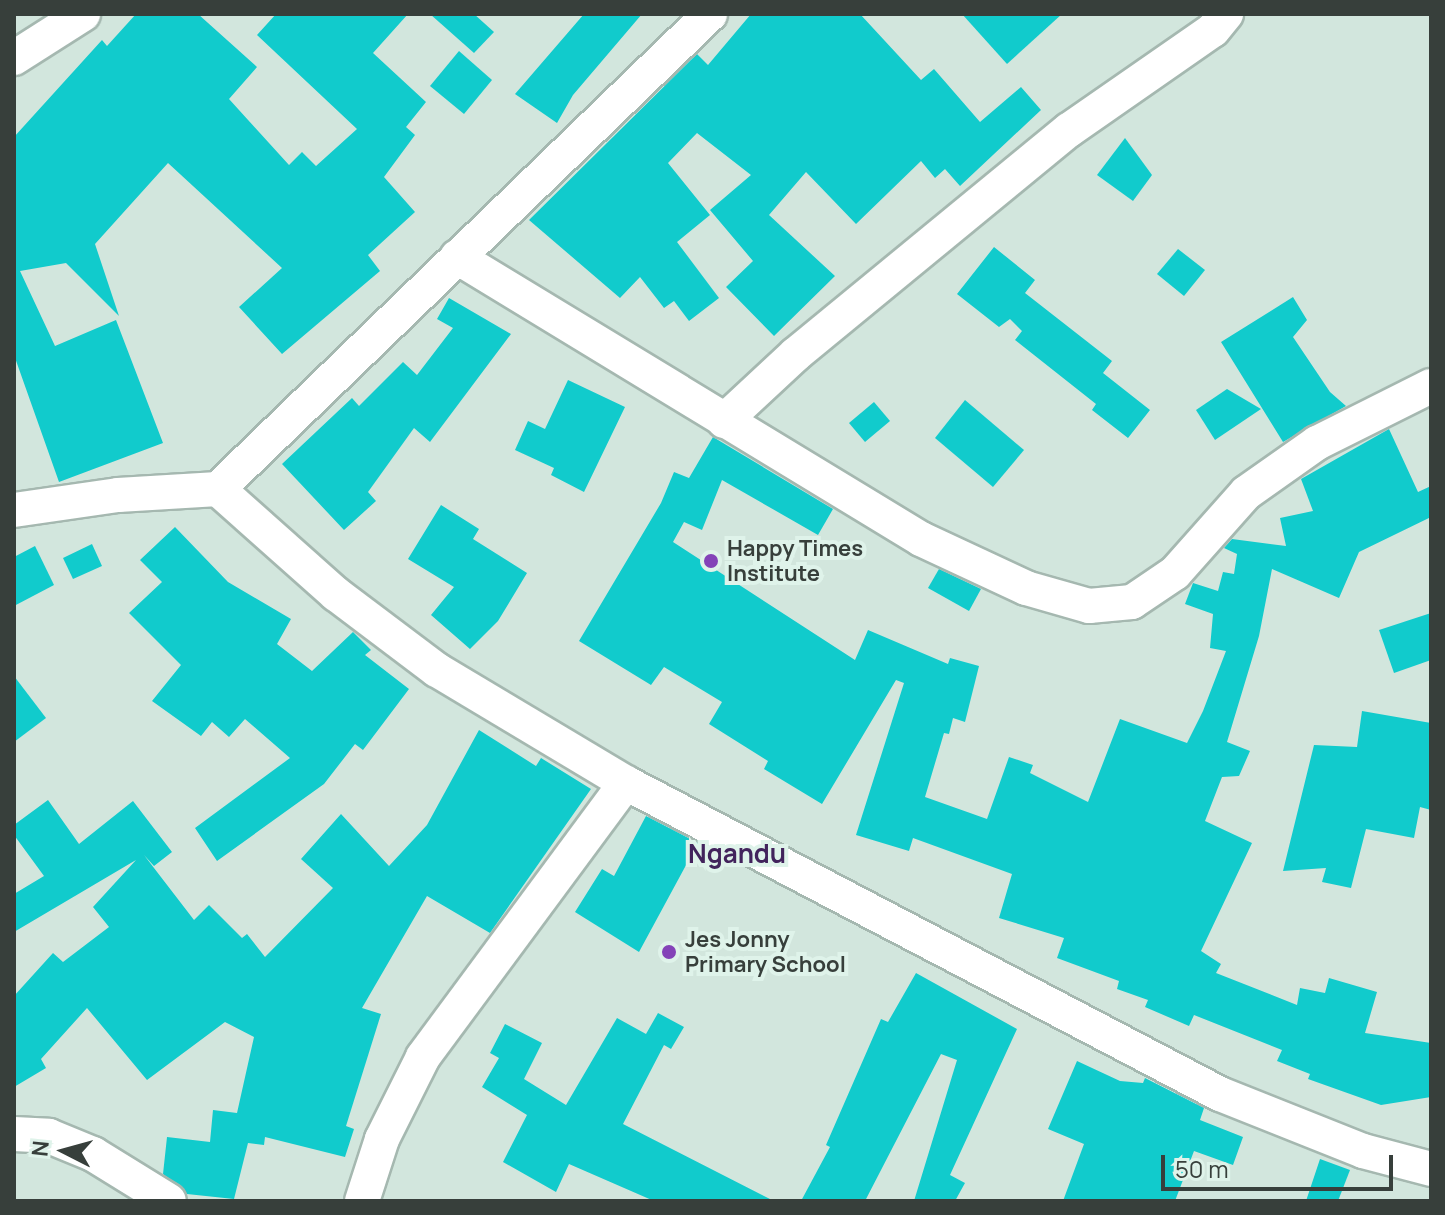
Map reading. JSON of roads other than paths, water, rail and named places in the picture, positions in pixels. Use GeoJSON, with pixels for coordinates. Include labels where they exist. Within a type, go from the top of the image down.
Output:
{"type":"FeatureCollection","features":[{"type":"Feature","properties":{"kind":"street"},"geometry":{"type":"LineString","coordinates":[[14,58],[83,14]]}},
{"type":"Feature","properties":{"kind":"street"},"geometry":{"type":"LineString","coordinates":[[14,510],[118,495],[218,489],[710,14]]}},
{"type":"Feature","properties":{"kind":"street"},"geometry":{"type":"LineString","coordinates":[[724,421],[796,354],[1069,130],[1213,30],[1226,14]]}},
{"type":"Feature","properties":{"kind":"street"},"geometry":{"type":"LineString","coordinates":[[457,257],[921,539],[1026,588],[1089,606],[1132,602],[1175,573],[1246,493],[1317,443],[1431,386]]}},
{"type":"Feature","properties":{"kind":"street"},"geometry":{"type":"LineString","coordinates":[[218,489],[336,594],[437,670],[626,783],[1220,1094],[1363,1151],[1431,1169]]}},
{"type":"Feature","properties":{"kind":"street"},"geometry":{"type":"LineString","coordinates":[[362,1201],[382,1139],[423,1057],[626,783]]}},
{"type":"Feature","properties":{"kind":"street"},"geometry":{"type":"LineString","coordinates":[[14,1134],[49,1136],[93,1154],[169,1201]]}},
{"type":"Feature","properties":{"kind":"place","name":"Happy Times Institute"},"geometry":{"type":"Point","coordinates":[711,561]}},
{"type":"Feature","properties":{"kind":"place","name":"Jes Jonny Primary School"},"geometry":{"type":"Point","coordinates":[669,952]}},
{"type":"Feature","properties":{"kind":"district","name":"Ngandu"},"geometry":{"type":"Point","coordinates":[737,854]}}]}
